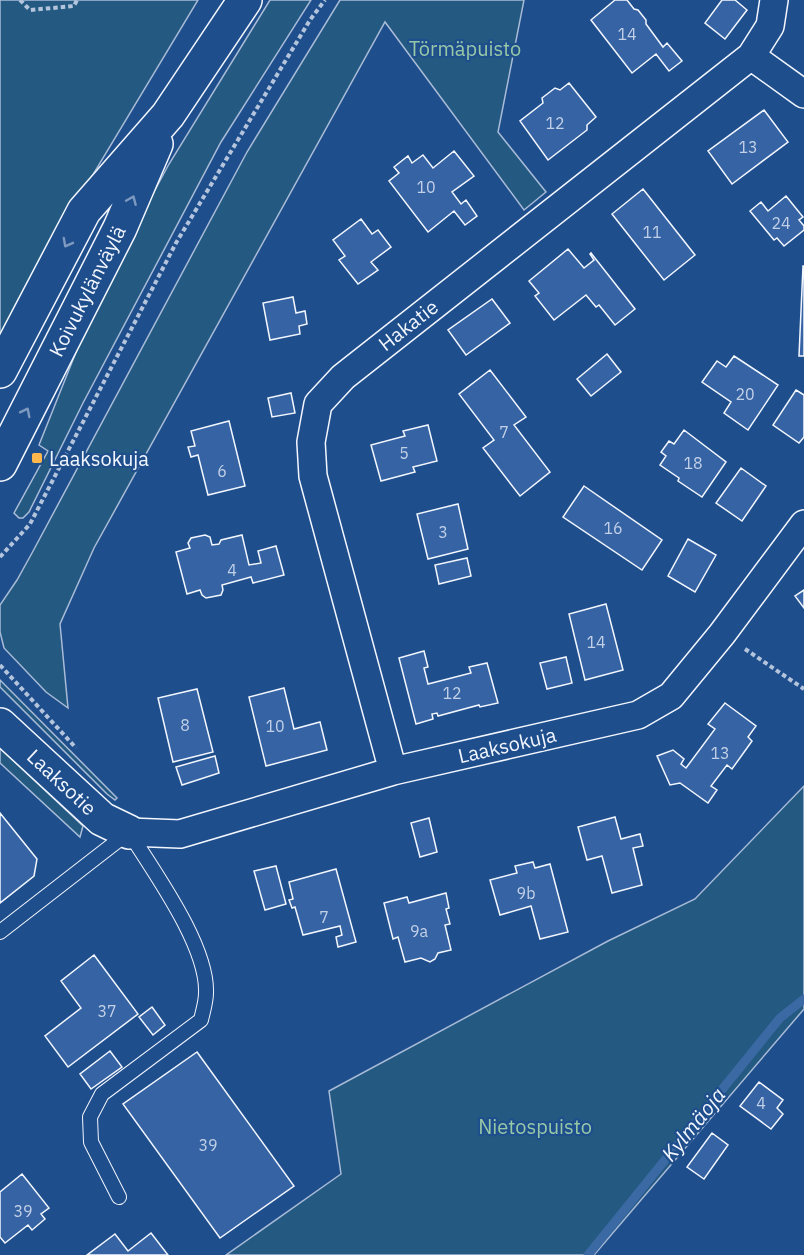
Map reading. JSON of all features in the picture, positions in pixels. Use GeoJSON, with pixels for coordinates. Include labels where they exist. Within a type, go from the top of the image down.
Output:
{"type":"FeatureCollection","features":[{"type":"Feature","properties":{"kind":"main road","name":"Koivukylänväylä"},"geometry":{"type":"LineString","coordinates":[[0,370],[84,211],[168,115],[245,0]]}},
{"type":"Feature","properties":{"kind":"main road","name":"Koivukylänväylä"},"geometry":{"type":"LineString","coordinates":[[0,464],[120,228],[168,115]]}},
{"type":"Feature","properties":{"kind":"main road","name":"Laaksotie"},"geometry":{"type":"LineString","coordinates":[[0,725],[102,819],[129,832]]}},
{"type":"Feature","properties":{"kind":"street","name":"Hakatie"},"geometry":{"type":"LineString","coordinates":[[393,771],[313,476],[311,442],[318,404],[343,376],[751,56],[770,26],[774,0]]}},
{"type":"Feature","properties":{"kind":"street"},"geometry":{"type":"LineString","coordinates":[[751,56],[804,94]]}},
{"type":"Feature","properties":{"kind":"street","name":"Laaksokuja"},"geometry":{"type":"LineString","coordinates":[[129,832],[180,834],[393,771],[638,715],[671,696],[722,633],[804,524]]}},
{"type":"Feature","properties":{"kind":"lane"},"geometry":{"type":"LineString","coordinates":[[0,932],[129,832],[180,913],[202,963],[206,992],[201,1020],[102,1094],[90,1117],[91,1142],[119,1197]]}},
{"type":"Feature","properties":{"kind":"path"},"geometry":{"type":"LineString","coordinates":[[20,0],[30,10],[74,6],[77,0]]}},
{"type":"Feature","properties":{"kind":"path"},"geometry":{"type":"LineString","coordinates":[[0,557],[30,524],[176,243],[310,20],[325,0]]}},
{"type":"Feature","properties":{"kind":"path"},"geometry":{"type":"LineString","coordinates":[[722,633],[804,689]]}},
{"type":"Feature","properties":{"kind":"path"},"geometry":{"type":"LineString","coordinates":[[0,664],[81,754]]}},
{"type":"Feature","properties":{"kind":"green space"},"geometry":{"type":"Polygon","coordinates":[[[0,0],[198,0],[23,291],[0,336],[0,0]]]}},
{"type":"Feature","properties":{"kind":"green space"},"geometry":{"type":"Polygon","coordinates":[[[270,0],[311,0],[221,142],[83,403],[29,512],[23,518],[19,518],[14,513],[48,451],[39,445],[88,322],[128,240],[169,164],[270,0]]]}},
{"type":"Feature","properties":{"kind":"green space","name":"Törmäpuisto"},"geometry":{"type":"Polygon","coordinates":[[[340,0],[524,0],[498,132],[546,192],[524,210],[385,22],[94,548],[60,624],[68,708],[46,692],[4,648],[0,632],[0,605],[32,553],[247,152],[340,0]]]}},
{"type":"Feature","properties":{"kind":"green space"},"geometry":{"type":"Polygon","coordinates":[[[0,680],[117,798],[115,800],[0,687],[0,680]]]}},
{"type":"Feature","properties":{"kind":"green space"},"geometry":{"type":"Polygon","coordinates":[[[0,748],[83,826],[80,837],[0,763],[0,748]]]}},
{"type":"Feature","properties":{"kind":"green space","name":"Nietospuisto"},"geometry":{"type":"Polygon","coordinates":[[[804,786],[804,1009],[594,1255],[226,1255],[341,1174],[329,1091],[608,941],[695,899],[804,786]]]}},
{"type":"Feature","properties":{"kind":"building"},"geometry":{"type":"Polygon","coordinates":[[[615,0],[627,0],[634,9],[638,10],[663,47],[667,43],[682,61],[669,71],[656,54],[632,73],[591,20],[615,0]]]}},
{"type":"Feature","properties":{"kind":"building"},"geometry":{"type":"Polygon","coordinates":[[[722,0],[735,0],[747,10],[725,39],[705,23],[722,0]]]}},
{"type":"Feature","properties":{"kind":"building"},"geometry":{"type":"Polygon","coordinates":[[[569,83],[596,117],[587,125],[587,130],[548,160],[520,121],[543,103],[542,98],[555,88],[560,90],[569,83]]]}},
{"type":"Feature","properties":{"kind":"building"},"geometry":{"type":"Polygon","coordinates":[[[764,110],[788,142],[732,184],[708,151],[764,110]]]}},
{"type":"Feature","properties":{"kind":"building"},"geometry":{"type":"Polygon","coordinates":[[[454,151],[474,176],[452,192],[461,204],[466,200],[477,216],[465,225],[454,211],[428,232],[389,181],[399,173],[394,167],[408,156],[412,163],[423,155],[433,168],[454,151]]]}},
{"type":"Feature","properties":{"kind":"building"},"geometry":{"type":"Polygon","coordinates":[[[643,189],[695,255],[664,280],[612,214],[643,189]]]}},
{"type":"Feature","properties":{"kind":"building"},"geometry":{"type":"Polygon","coordinates":[[[786,196],[803,217],[799,220],[804,230],[784,246],[777,238],[774,240],[750,211],[761,202],[768,211],[786,196]]]}},
{"type":"Feature","properties":{"kind":"building"},"geometry":{"type":"Polygon","coordinates":[[[361,219],[372,234],[378,230],[391,247],[371,262],[378,270],[358,284],[339,260],[345,256],[333,240],[361,219]]]}},
{"type":"Feature","properties":{"kind":"building"},"geometry":{"type":"Polygon","coordinates":[[[568,249],[584,268],[594,260],[591,253],[635,309],[615,325],[599,305],[596,307],[586,295],[554,320],[535,296],[539,293],[529,281],[568,249]]]}},
{"type":"Feature","properties":{"kind":"building"},"geometry":{"type":"Polygon","coordinates":[[[803,266],[804,356],[799,356],[803,266]]]}},
{"type":"Feature","properties":{"kind":"building"},"geometry":{"type":"Polygon","coordinates":[[[293,297],[296,313],[305,311],[307,324],[299,326],[300,334],[270,340],[263,303],[293,297]]]}},
{"type":"Feature","properties":{"kind":"building"},"geometry":{"type":"Polygon","coordinates":[[[492,299],[510,323],[466,355],[448,330],[492,299]]]}},
{"type":"Feature","properties":{"kind":"building"},"geometry":{"type":"Polygon","coordinates":[[[607,354],[621,372],[591,396],[577,379],[607,354]]]}},
{"type":"Feature","properties":{"kind":"building"},"geometry":{"type":"Polygon","coordinates":[[[734,356],[778,385],[748,430],[724,413],[731,402],[702,382],[717,361],[726,367],[734,356]]]}},
{"type":"Feature","properties":{"kind":"building"},"geometry":{"type":"Polygon","coordinates":[[[490,370],[526,417],[514,425],[550,472],[520,496],[483,448],[494,440],[459,394],[490,370]]]}},
{"type":"Feature","properties":{"kind":"building"},"geometry":{"type":"Polygon","coordinates":[[[796,390],[804,395],[804,437],[799,443],[773,425],[796,390]]]}},
{"type":"Feature","properties":{"kind":"building"},"geometry":{"type":"Polygon","coordinates":[[[291,393],[295,413],[272,417],[268,398],[291,393]]]}},
{"type":"Feature","properties":{"kind":"building"},"geometry":{"type":"Polygon","coordinates":[[[229,421],[245,486],[208,495],[198,455],[191,457],[188,447],[195,446],[191,431],[229,421]]]}},
{"type":"Feature","properties":{"kind":"building"},"geometry":{"type":"Polygon","coordinates":[[[428,425],[437,461],[413,467],[415,472],[381,481],[371,445],[405,436],[403,431],[428,425]]]}},
{"type":"Feature","properties":{"kind":"building"},"geometry":{"type":"Polygon","coordinates":[[[684,430],[726,462],[702,497],[678,481],[679,478],[660,465],[666,456],[661,452],[669,441],[674,444],[684,430]]]}},
{"type":"Feature","properties":{"kind":"building"},"geometry":{"type":"Polygon","coordinates":[[[741,468],[766,486],[742,521],[716,503],[741,468]]]}},
{"type":"Feature","properties":{"kind":"building"},"geometry":{"type":"Polygon","coordinates":[[[584,486],[662,540],[642,570],[563,517],[584,486]]]}},
{"type":"Feature","properties":{"kind":"building"},"geometry":{"type":"Polygon","coordinates":[[[458,504],[468,549],[428,559],[417,514],[458,504]]]}},
{"type":"Feature","properties":{"kind":"building"},"geometry":{"type":"Polygon","coordinates":[[[205,535],[210,537],[212,545],[219,544],[221,540],[242,535],[249,565],[261,563],[258,551],[276,546],[284,575],[253,583],[251,577],[222,585],[221,595],[206,598],[200,590],[187,594],[176,552],[190,548],[188,543],[191,538],[205,535]]]}},
{"type":"Feature","properties":{"kind":"building"},"geometry":{"type":"Polygon","coordinates":[[[688,539],[716,555],[695,592],[668,576],[688,539]]]}},
{"type":"Feature","properties":{"kind":"building"},"geometry":{"type":"Polygon","coordinates":[[[467,558],[471,576],[439,584],[435,565],[467,558]]]}},
{"type":"Feature","properties":{"kind":"building"},"geometry":{"type":"Polygon","coordinates":[[[804,590],[804,608],[795,596],[804,590]]]}},
{"type":"Feature","properties":{"kind":"building"},"geometry":{"type":"Polygon","coordinates":[[[606,604],[623,670],[585,680],[569,614],[606,604]]]}},
{"type":"Feature","properties":{"kind":"building"},"geometry":{"type":"Polygon","coordinates":[[[424,651],[428,667],[424,668],[428,684],[471,673],[469,667],[487,663],[498,703],[480,707],[479,705],[438,716],[437,713],[432,714],[433,719],[416,724],[399,658],[424,651]]]}},
{"type":"Feature","properties":{"kind":"building"},"geometry":{"type":"Polygon","coordinates":[[[566,657],[572,683],[547,689],[540,663],[566,657]]]}},
{"type":"Feature","properties":{"kind":"building"},"geometry":{"type":"Polygon","coordinates":[[[284,688],[294,729],[320,722],[327,750],[266,766],[249,697],[284,688]]]}},
{"type":"Feature","properties":{"kind":"building"},"geometry":{"type":"Polygon","coordinates":[[[197,689],[213,752],[173,762],[158,698],[197,689]]]}},
{"type":"Feature","properties":{"kind":"building"},"geometry":{"type":"Polygon","coordinates":[[[725,703],[756,726],[748,737],[752,741],[732,769],[727,765],[711,786],[717,790],[708,803],[680,783],[670,785],[657,756],[673,750],[684,759],[681,764],[686,768],[715,729],[708,724],[725,703]]]}},
{"type":"Feature","properties":{"kind":"building"},"geometry":{"type":"Polygon","coordinates":[[[215,756],[219,773],[182,785],[176,767],[215,756]]]}},
{"type":"Feature","properties":{"kind":"building"},"geometry":{"type":"Polygon","coordinates":[[[0,813],[37,859],[34,876],[0,903],[0,813]]]}},
{"type":"Feature","properties":{"kind":"building"},"geometry":{"type":"Polygon","coordinates":[[[615,817],[621,839],[640,834],[643,846],[633,848],[642,885],[612,893],[602,856],[587,860],[578,827],[615,817]]]}},
{"type":"Feature","properties":{"kind":"building"},"geometry":{"type":"Polygon","coordinates":[[[429,818],[437,852],[420,857],[411,823],[429,818]]]}},
{"type":"Feature","properties":{"kind":"building"},"geometry":{"type":"Polygon","coordinates":[[[533,862],[535,868],[550,864],[568,932],[540,939],[531,906],[500,915],[490,880],[517,873],[515,866],[533,862]]]}},
{"type":"Feature","properties":{"kind":"building"},"geometry":{"type":"Polygon","coordinates":[[[276,866],[286,904],[265,910],[254,871],[276,866]]]}},
{"type":"Feature","properties":{"kind":"building"},"geometry":{"type":"Polygon","coordinates":[[[336,869],[356,942],[338,947],[336,937],[342,935],[340,926],[303,935],[295,907],[292,908],[289,900],[293,899],[289,882],[336,869]]]}},
{"type":"Feature","properties":{"kind":"building"},"geometry":{"type":"Polygon","coordinates":[[[446,893],[449,908],[446,909],[450,924],[445,925],[451,950],[438,953],[430,962],[421,958],[405,962],[398,937],[393,939],[384,903],[407,897],[409,903],[446,893]]]}},
{"type":"Feature","properties":{"kind":"building"},"geometry":{"type":"Polygon","coordinates":[[[94,955],[138,1014],[68,1067],[45,1036],[81,1008],[61,981],[94,955]]]}},
{"type":"Feature","properties":{"kind":"building"},"geometry":{"type":"Polygon","coordinates":[[[152,1007],[165,1025],[153,1035],[139,1017],[152,1007]]]}},
{"type":"Feature","properties":{"kind":"building"},"geometry":{"type":"Polygon","coordinates":[[[110,1051],[122,1067],[91,1089],[80,1074],[110,1051]]]}},
{"type":"Feature","properties":{"kind":"building"},"geometry":{"type":"Polygon","coordinates":[[[197,1052],[294,1186],[220,1238],[123,1104],[197,1052]]]}},
{"type":"Feature","properties":{"kind":"building"},"geometry":{"type":"Polygon","coordinates":[[[759,1082],[783,1100],[777,1108],[783,1114],[771,1129],[740,1106],[759,1082]]]}},
{"type":"Feature","properties":{"kind":"building"},"geometry":{"type":"Polygon","coordinates":[[[712,1133],[728,1145],[704,1179],[687,1167],[712,1133]]]}},
{"type":"Feature","properties":{"kind":"building"},"geometry":{"type":"Polygon","coordinates":[[[22,1174],[49,1208],[41,1214],[45,1219],[32,1230],[28,1225],[5,1243],[0,1237],[0,1192],[22,1174]]]}},
{"type":"Feature","properties":{"kind":"building"},"geometry":{"type":"Polygon","coordinates":[[[151,1233],[168,1255],[87,1255],[115,1234],[128,1251],[151,1233]]]}},
{"type":"Feature","properties":{"kind":"waterway","name":"Kylmäoja"},"geometry":{"type":"LineString","coordinates":[[588,1255],[780,1018],[804,999]]}},
{"type":"Feature","properties":{"kind":"place","name":"Laaksokuja"},"geometry":{"type":"Point","coordinates":[37,458]}}]}
